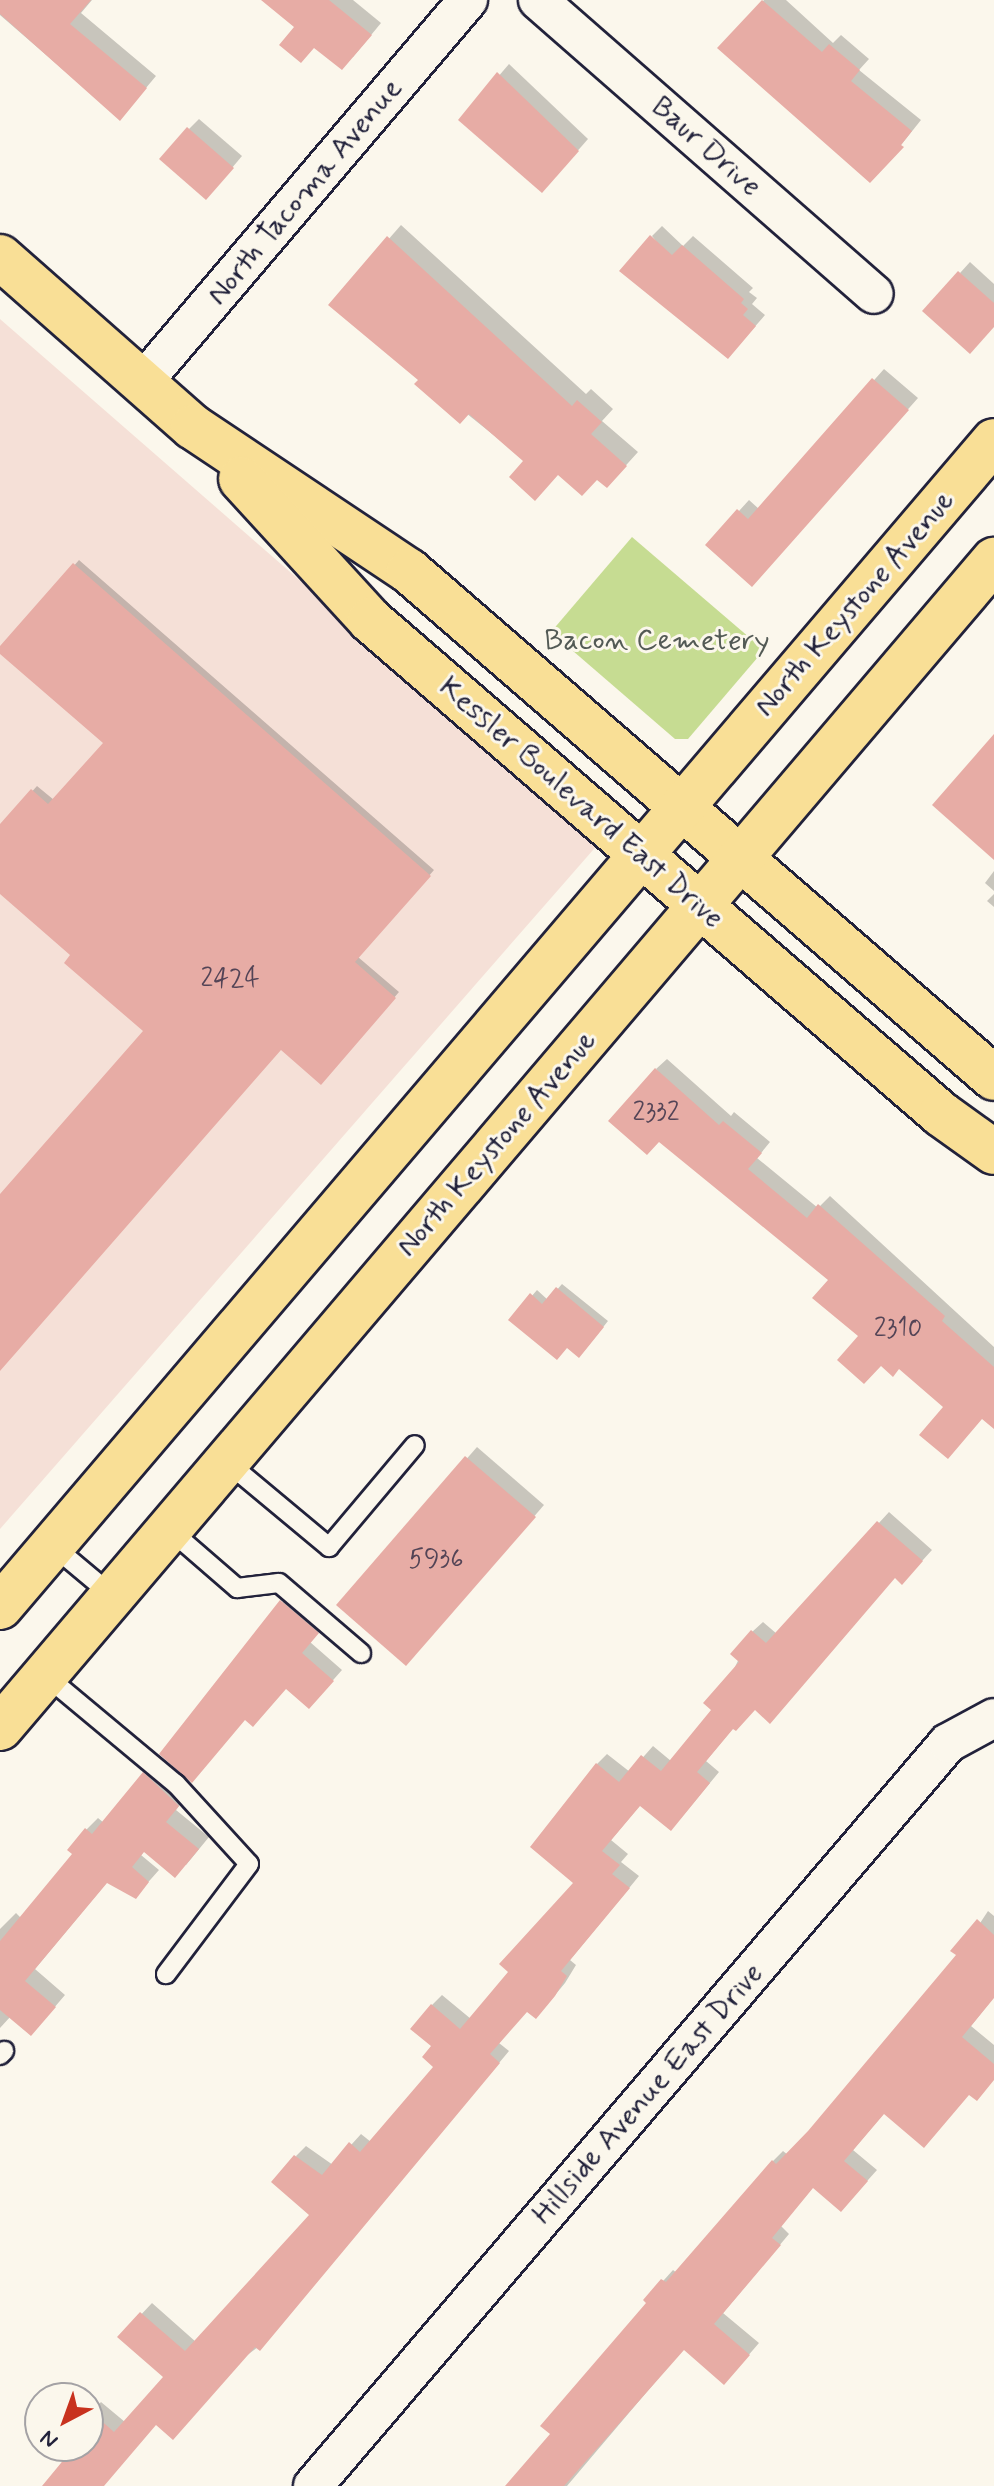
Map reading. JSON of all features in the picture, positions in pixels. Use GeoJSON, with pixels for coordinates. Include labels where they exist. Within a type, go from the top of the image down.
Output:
{"type":"FeatureCollection","features":[{"type":"Feature","properties":{"kind":"main road","name":"Kessler Boulevard East Drive"},"geometry":{"type":"LineString","coordinates":[[0,257],[193,427],[370,620],[941,1114],[994,1152]]}},
{"type":"Feature","properties":{"kind":"main road","name":"Kessler Boulevard East Drive"},"geometry":{"type":"LineString","coordinates":[[193,427],[409,571],[739,861],[994,1078]]}},
{"type":"Feature","properties":{"kind":"main road","name":"North Keystone Avenue"},"geometry":{"type":"LineString","coordinates":[[0,1607],[994,441]]}},
{"type":"Feature","properties":{"kind":"main road","name":"North Keystone Avenue"},"geometry":{"type":"LineString","coordinates":[[0,1728],[994,560]]}},
{"type":"Feature","properties":{"kind":"street","name":"North Tacoma Avenue"},"geometry":{"type":"LineString","coordinates":[[142,383],[468,0]]}},
{"type":"Feature","properties":{"kind":"street","name":"Baur Drive"},"geometry":{"type":"LineString","coordinates":[[538,0],[874,294]]}},
{"type":"Feature","properties":{"kind":"street","name":"Hillside Avenue East Drive"},"geometry":{"type":"LineString","coordinates":[[313,2486],[948,1743],[994,1718]]}},
{"type":"Feature","properties":{"kind":"lane"},"geometry":{"type":"LineString","coordinates":[[227,1462],[329,1547],[415,1445]]}},
{"type":"Feature","properties":{"kind":"lane"},"geometry":{"type":"LineString","coordinates":[[170,1530],[237,1588],[279,1583],[361,1653]]}},
{"type":"Feature","properties":{"kind":"lane"},"geometry":{"type":"LineString","coordinates":[[52,1545],[113,1596]]}},
{"type":"Feature","properties":{"kind":"lane"},"geometry":{"type":"LineString","coordinates":[[45,1675],[176,1784],[249,1864],[166,1974]]}},
{"type":"Feature","properties":{"kind":"shaded area"},"geometry":{"type":"Polygon","coordinates":[[[0,319],[600,842],[0,1529],[0,319]]]}},
{"type":"Feature","properties":{"kind":"green space","name":"Bacon Cemetery"},"geometry":{"type":"Polygon","coordinates":[[[632,537],[764,650],[688,739],[675,739],[551,632],[632,537]]]}},
{"type":"Feature","properties":{"kind":"building"},"geometry":{"type":"Polygon","coordinates":[[[0,0],[91,0],[70,24],[147,88],[120,121],[0,14],[0,0]]]}},
{"type":"Feature","properties":{"kind":"building"},"geometry":{"type":"Polygon","coordinates":[[[261,0],[329,0],[372,35],[342,70],[314,48],[301,63],[279,45],[294,27],[261,0]]]}},
{"type":"Feature","properties":{"kind":"building"},"geometry":{"type":"Polygon","coordinates":[[[762,0],[822,52],[829,44],[860,70],[851,81],[912,131],[901,145],[904,147],[870,183],[717,48],[762,0]]]}},
{"type":"Feature","properties":{"kind":"building"},"geometry":{"type":"Polygon","coordinates":[[[497,72],[579,151],[542,193],[458,120],[497,72]]]}},
{"type":"Feature","properties":{"kind":"building"},"geometry":{"type":"Polygon","coordinates":[[[187,127],[234,168],[206,200],[159,159],[187,127]]]}},
{"type":"Feature","properties":{"kind":"building"},"geometry":{"type":"Polygon","coordinates":[[[650,235],[672,255],[682,245],[744,299],[741,303],[748,309],[743,315],[756,326],[728,359],[619,271],[650,235]]]}},
{"type":"Feature","properties":{"kind":"building"},"geometry":{"type":"Polygon","coordinates":[[[387,236],[572,406],[577,400],[602,422],[591,434],[627,466],[607,488],[597,480],[582,496],[558,475],[535,501],[509,477],[523,461],[469,414],[460,424],[414,384],[418,380],[328,305],[387,236]]]}},
{"type":"Feature","properties":{"kind":"building"},"geometry":{"type":"Polygon","coordinates":[[[958,271],[994,303],[994,327],[970,354],[922,311],[958,271]]]}},
{"type":"Feature","properties":{"kind":"building"},"geometry":{"type":"Polygon","coordinates":[[[872,378],[909,410],[752,587],[705,545],[737,509],[748,519],[872,378]]]}},
{"type":"Feature","properties":{"kind":"building"},"geometry":{"type":"Polygon","coordinates":[[[73,563],[431,876],[355,962],[396,998],[321,1085],[281,1050],[0,1371],[0,1194],[143,1031],[64,963],[70,955],[0,894],[0,824],[31,789],[48,804],[103,743],[0,654],[0,646],[73,563]]]}},
{"type":"Feature","properties":{"kind":"building"},"geometry":{"type":"Polygon","coordinates":[[[994,734],[994,860],[932,805],[994,734]]]}},
{"type":"Feature","properties":{"kind":"building"},"geometry":{"type":"Polygon","coordinates":[[[655,1068],[719,1125],[723,1121],[762,1153],[748,1169],[807,1218],[818,1204],[945,1316],[942,1321],[994,1367],[994,1429],[982,1419],[948,1459],[919,1435],[943,1407],[899,1369],[893,1377],[881,1366],[864,1384],[837,1360],[858,1336],[812,1298],[828,1280],[659,1142],[647,1155],[608,1121],[655,1068]]]}},
{"type":"Feature","properties":{"kind":"building"},"geometry":{"type":"Polygon","coordinates":[[[556,1287],[604,1327],[579,1358],[567,1348],[557,1360],[508,1320],[530,1293],[542,1304],[556,1287]]]}},
{"type":"Feature","properties":{"kind":"building"},"geometry":{"type":"Polygon","coordinates":[[[465,1456],[536,1517],[406,1666],[336,1605],[465,1456]]]}},
{"type":"Feature","properties":{"kind":"building"},"geometry":{"type":"Polygon","coordinates":[[[877,1521],[923,1561],[902,1585],[895,1578],[770,1724],[755,1710],[736,1731],[733,1729],[697,1772],[710,1783],[671,1831],[640,1806],[602,1851],[620,1865],[612,1874],[630,1888],[561,1971],[567,1976],[555,1996],[536,2019],[527,2012],[490,2054],[500,2063],[260,2351],[255,2347],[173,2440],[156,2425],[104,2486],[42,2486],[62,2462],[104,2462],[104,2423],[114,2432],[163,2377],[117,2337],[140,2312],[185,2351],[309,2215],[271,2182],[294,2155],[322,2175],[349,2142],[360,2152],[433,2067],[422,2057],[431,2046],[410,2029],[431,2004],[460,2029],[508,1972],[499,1964],[573,1883],[530,1847],[596,1763],[619,1782],[641,1755],[661,1771],[711,1710],[703,1703],[739,1662],[730,1654],[751,1630],[766,1643],[877,1521]]]}},
{"type":"Feature","properties":{"kind":"building"},"geometry":{"type":"Polygon","coordinates":[[[280,1600],[319,1633],[302,1653],[334,1681],[309,1709],[286,1689],[253,1727],[245,1720],[192,1783],[159,1754],[280,1600]]]}},
{"type":"Feature","properties":{"kind":"building"},"geometry":{"type":"Polygon","coordinates":[[[143,1772],[179,1806],[166,1822],[199,1849],[175,1878],[144,1852],[132,1867],[149,1882],[136,1899],[107,1883],[25,1981],[56,2007],[31,2036],[0,2010],[0,1941],[72,1854],[67,1850],[85,1828],[92,1834],[143,1772]]]}},
{"type":"Feature","properties":{"kind":"building"},"geometry":{"type":"Polygon","coordinates":[[[977,1919],[994,1935],[994,1998],[962,2037],[994,2064],[994,2080],[977,2101],[969,2095],[924,2148],[884,2114],[844,2161],[868,2181],[841,2212],[813,2188],[772,2238],[781,2245],[714,2324],[750,2355],[724,2385],[684,2350],[564,2486],[505,2486],[550,2434],[540,2426],[646,2303],[643,2300],[661,2279],[666,2282],[772,2160],[776,2164],[808,2131],[956,1955],[950,1951],[977,1919]]]}}]}
